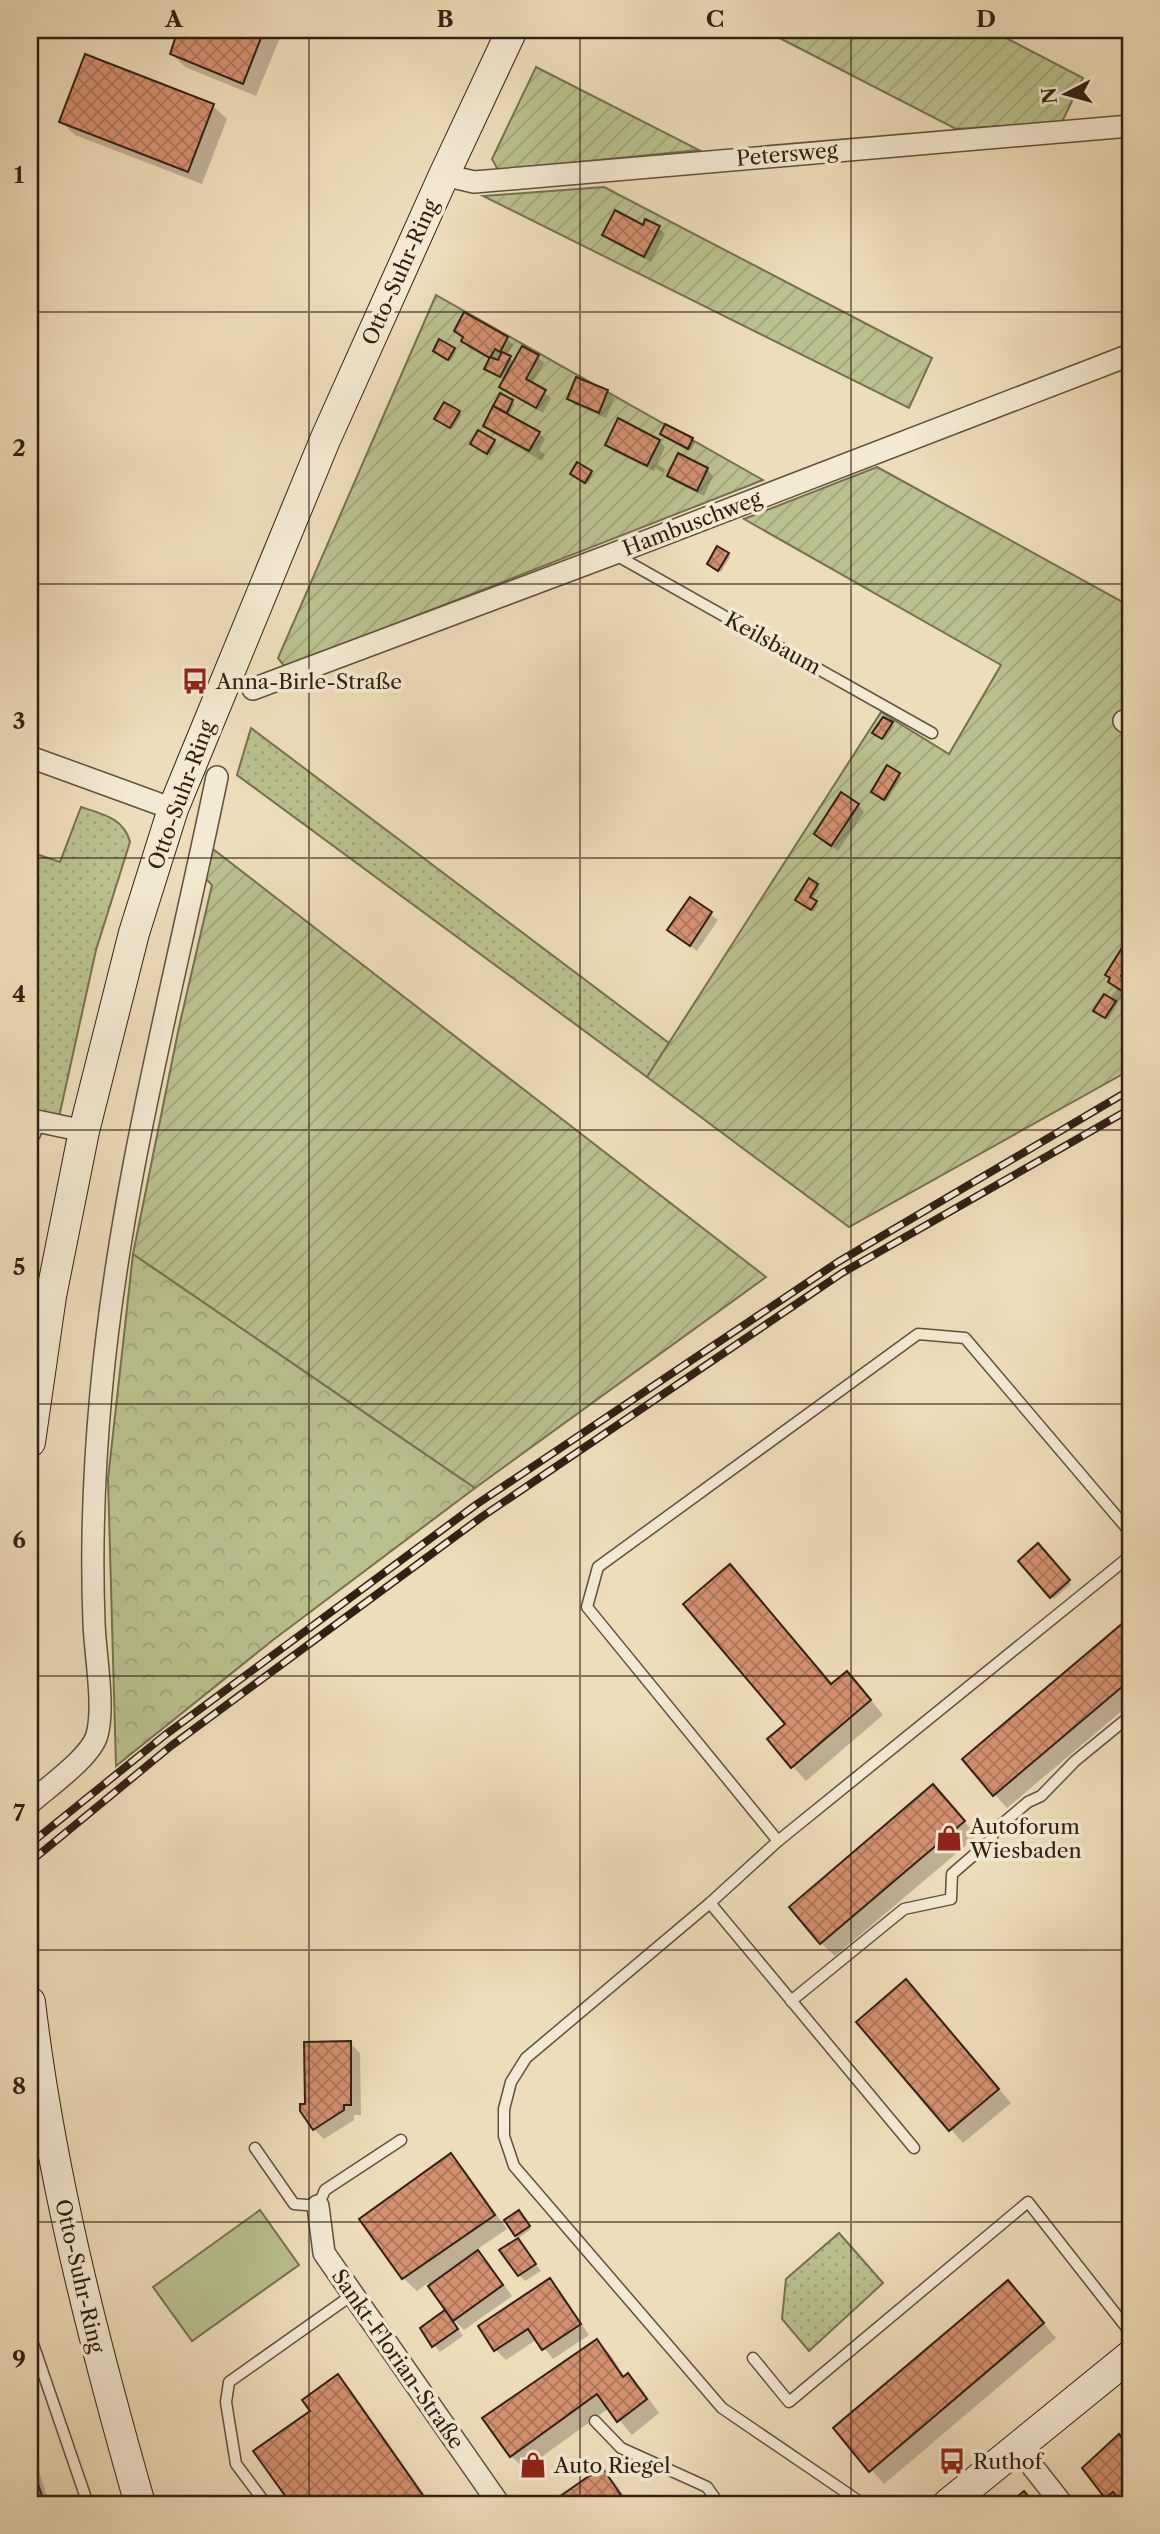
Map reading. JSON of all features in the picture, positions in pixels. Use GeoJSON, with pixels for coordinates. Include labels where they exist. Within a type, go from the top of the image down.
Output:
{"type":"FeatureCollection","features":[{"type":"Feature","properties":{"kind":"street","name":"Otto-Suhr-Ring"},"geometry":{"type":"LineString","coordinates":[[30,1442],[51,1296],[84,1131],[134,933],[173,809],[325,440],[512,30]]}},
{"type":"Feature","properties":{"kind":"street","name":"Petersweg"},"geometry":{"type":"LineString","coordinates":[[444,175],[474,181],[1130,126]]}},
{"type":"Feature","properties":{"kind":"street","name":"Hambuschweg"},"geometry":{"type":"LineString","coordinates":[[254,689],[1130,355]]}},
{"type":"Feature","properties":{"kind":"street"},"geometry":{"type":"LineString","coordinates":[[30,757],[173,809]]}},
{"type":"Feature","properties":{"kind":"street"},"geometry":{"type":"LineString","coordinates":[[30,1803],[88,1751],[97,1736],[100,1709],[94,1622],[93,1534],[96,1454],[108,1324],[140,1133],[216,777]]}},
{"type":"Feature","properties":{"kind":"street"},"geometry":{"type":"LineString","coordinates":[[31,1124],[84,1131]]}},
{"type":"Feature","properties":{"kind":"street","name":"Otto-Suhr-Ring"},"geometry":{"type":"LineString","coordinates":[[30,2002],[42,2094],[67,2226],[103,2373],[141,2504]]}},
{"type":"Feature","properties":{"kind":"street","name":"Sankt-Florian-Straße"},"geometry":{"type":"LineString","coordinates":[[318,2206],[324,2253],[499,2504]]}},
{"type":"Feature","properties":{"kind":"street"},"geometry":{"type":"LineString","coordinates":[[948,2504],[1018,2448],[1128,2341]]}},
{"type":"Feature","properties":{"kind":"street"},"geometry":{"type":"LineString","coordinates":[[1018,2448],[1062,2504]]}},
{"type":"Feature","properties":{"kind":"lane","name":"Keilsbaum"},"geometry":{"type":"LineString","coordinates":[[613,554],[932,733]]}},
{"type":"Feature","properties":{"kind":"lane"},"geometry":{"type":"LineString","coordinates":[[778,1841],[587,1607],[598,1567],[918,1334],[965,1338],[1130,1532]]}},
{"type":"Feature","properties":{"kind":"lane"},"geometry":{"type":"LineString","coordinates":[[863,2504],[722,2408],[514,2166],[503,2136],[504,2109],[511,2082],[526,2058],[710,1903],[778,1841],[1130,1556]]}},
{"type":"Feature","properties":{"kind":"lane"},"geometry":{"type":"LineString","coordinates":[[791,2001],[904,1909],[951,1899],[952,1874],[990,1841],[995,1830],[1028,1802],[1041,1796],[1076,1760],[1130,1716]]}},
{"type":"Feature","properties":{"kind":"lane"},"geometry":{"type":"LineString","coordinates":[[710,1903],[914,2148]]}},
{"type":"Feature","properties":{"kind":"lane"},"geometry":{"type":"LineString","coordinates":[[255,2148],[294,2204],[318,2206],[325,2190],[401,2140]]}},
{"type":"Feature","properties":{"kind":"lane"},"geometry":{"type":"LineString","coordinates":[[753,2358],[789,2402],[1028,2202],[1128,2341]]}},
{"type":"Feature","properties":{"kind":"lane"},"geometry":{"type":"LineString","coordinates":[[266,2504],[236,2464],[226,2402],[229,2382],[352,2295]]}},
{"type":"Feature","properties":{"kind":"lane"},"geometry":{"type":"LineString","coordinates":[[30,2336],[88,2504]]}},
{"type":"Feature","properties":{"kind":"lane"},"geometry":{"type":"LineString","coordinates":[[595,2421],[621,2448],[708,2487],[719,2504]]}},
{"type":"Feature","properties":{"kind":"green space"},"geometry":{"type":"Polygon","coordinates":[[[764,30],[991,30],[1083,78],[1062,122],[956,129],[764,30]]]}},
{"type":"Feature","properties":{"kind":"green space"},"geometry":{"type":"Polygon","coordinates":[[[536,67],[699,150],[498,170],[492,159],[536,67]]]}},
{"type":"Feature","properties":{"kind":"green space"},"geometry":{"type":"Polygon","coordinates":[[[604,187],[932,358],[909,408],[483,196],[604,187]]]}},
{"type":"Feature","properties":{"kind":"green space"},"geometry":{"type":"Polygon","coordinates":[[[436,295],[763,480],[285,667],[278,658],[436,295]]]}},
{"type":"Feature","properties":{"kind":"green space"},"geometry":{"type":"Polygon","coordinates":[[[877,467],[1130,606],[1130,1070],[849,1227],[647,1077],[881,712],[949,754],[1001,665],[744,519],[877,467]]]}},
{"type":"Feature","properties":{"kind":"green space"},"geometry":{"type":"Polygon","coordinates":[[[251,728],[669,1043],[647,1077],[237,775],[251,728]]]}},
{"type":"Feature","properties":{"kind":"green space"},"geometry":{"type":"Polygon","coordinates":[[[81,807],[117,822],[123,827],[130,842],[96,950],[59,1117],[30,1110],[30,852],[60,862],[81,807]]]}},
{"type":"Feature","properties":{"kind":"green space"},"geometry":{"type":"Polygon","coordinates":[[[213,849],[766,1277],[475,1488],[133,1254],[179,1027],[212,885],[205,878],[213,849]]]}},
{"type":"Feature","properties":{"kind":"green space"},"geometry":{"type":"Polygon","coordinates":[[[133,1254],[475,1488],[273,1640],[116,1766],[108,1479],[133,1254]]]}},
{"type":"Feature","properties":{"kind":"green space"},"geometry":{"type":"Polygon","coordinates":[[[260,2210],[299,2265],[192,2341],[153,2287],[260,2210]]]}},
{"type":"Feature","properties":{"kind":"green space"},"geometry":{"type":"Polygon","coordinates":[[[839,2233],[883,2283],[809,2351],[782,2319],[786,2279],[839,2233]]]}},
{"type":"Feature","properties":{"kind":"building"},"geometry":{"type":"Polygon","coordinates":[[[178,30],[264,30],[243,84],[170,54],[178,30]]]}},
{"type":"Feature","properties":{"kind":"building"},"geometry":{"type":"Polygon","coordinates":[[[85,54],[214,104],[188,172],[59,122],[85,54]]]}},
{"type":"Feature","properties":{"kind":"building"},"geometry":{"type":"Polygon","coordinates":[[[615,210],[643,225],[645,219],[660,226],[644,257],[602,235],[615,210]]]}},
{"type":"Feature","properties":{"kind":"building"},"geometry":{"type":"Polygon","coordinates":[[[464,312],[508,337],[500,352],[495,349],[490,358],[461,341],[463,337],[454,331],[464,312]]]}},
{"type":"Feature","properties":{"kind":"building"},"geometry":{"type":"Polygon","coordinates":[[[439,339],[455,348],[448,360],[433,351],[439,339]]]}},
{"type":"Feature","properties":{"kind":"building"},"geometry":{"type":"Polygon","coordinates":[[[522,346],[539,355],[526,379],[546,390],[536,408],[499,387],[522,346]]]}},
{"type":"Feature","properties":{"kind":"building"},"geometry":{"type":"Polygon","coordinates":[[[502,352],[511,356],[500,377],[484,369],[490,357],[498,360],[502,352]]]}},
{"type":"Feature","properties":{"kind":"building"},"geometry":{"type":"Polygon","coordinates":[[[576,377],[608,390],[599,413],[567,399],[576,377]]]}},
{"type":"Feature","properties":{"kind":"building"},"geometry":{"type":"Polygon","coordinates":[[[500,393],[513,400],[507,413],[493,406],[500,393]]]}},
{"type":"Feature","properties":{"kind":"building"},"geometry":{"type":"Polygon","coordinates":[[[444,402],[460,411],[450,428],[434,419],[444,402]]]}},
{"type":"Feature","properties":{"kind":"building"},"geometry":{"type":"Polygon","coordinates":[[[493,406],[540,432],[529,451],[483,426],[493,406]]]}},
{"type":"Feature","properties":{"kind":"building"},"geometry":{"type":"Polygon","coordinates":[[[618,418],[660,440],[647,466],[605,445],[618,418]]]}},
{"type":"Feature","properties":{"kind":"building"},"geometry":{"type":"Polygon","coordinates":[[[665,424],[693,438],[688,449],[660,434],[665,424]]]}},
{"type":"Feature","properties":{"kind":"building"},"geometry":{"type":"Polygon","coordinates":[[[478,430],[495,440],[487,454],[470,444],[478,430]]]}},
{"type":"Feature","properties":{"kind":"building"},"geometry":{"type":"Polygon","coordinates":[[[678,453],[708,468],[697,491],[667,476],[678,453]]]}},
{"type":"Feature","properties":{"kind":"building"},"geometry":{"type":"Polygon","coordinates":[[[577,462],[592,471],[585,483],[570,474],[577,462]]]}},
{"type":"Feature","properties":{"kind":"building"},"geometry":{"type":"Polygon","coordinates":[[[717,546],[729,553],[718,571],[707,564],[717,546]]]}},
{"type":"Feature","properties":{"kind":"building"},"geometry":{"type":"Polygon","coordinates":[[[883,717],[893,722],[882,739],[872,733],[883,717]]]}},
{"type":"Feature","properties":{"kind":"building"},"geometry":{"type":"Polygon","coordinates":[[[887,765],[900,773],[884,800],[871,792],[887,765]]]}},
{"type":"Feature","properties":{"kind":"building"},"geometry":{"type":"Polygon","coordinates":[[[841,792],[859,804],[831,846],[814,834],[841,792]]]}},
{"type":"Feature","properties":{"kind":"building"},"geometry":{"type":"Polygon","coordinates":[[[809,878],[818,884],[810,897],[817,901],[811,910],[795,900],[809,878]]]}},
{"type":"Feature","properties":{"kind":"building"},"geometry":{"type":"Polygon","coordinates":[[[690,897],[712,912],[690,946],[667,930],[690,897]]]}},
{"type":"Feature","properties":{"kind":"building"},"geometry":{"type":"Polygon","coordinates":[[[1130,935],[1130,961],[1121,976],[1128,981],[1122,991],[1108,982],[1110,978],[1105,975],[1130,935]]]}},
{"type":"Feature","properties":{"kind":"building"},"geometry":{"type":"Polygon","coordinates":[[[1104,994],[1116,1001],[1105,1018],[1093,1011],[1104,994]]]}},
{"type":"Feature","properties":{"kind":"building"},"geometry":{"type":"Polygon","coordinates":[[[1038,1543],[1070,1580],[1050,1598],[1018,1561],[1038,1543]]]}},
{"type":"Feature","properties":{"kind":"building"},"geometry":{"type":"Polygon","coordinates":[[[730,1564],[831,1684],[847,1671],[871,1700],[791,1768],[767,1739],[785,1724],[683,1604],[730,1564]]]}},
{"type":"Feature","properties":{"kind":"building"},"geometry":{"type":"Polygon","coordinates":[[[1130,1617],[1130,1680],[993,1796],[962,1759],[1130,1617]]]}},
{"type":"Feature","properties":{"kind":"building"},"geometry":{"type":"Polygon","coordinates":[[[933,1784],[965,1821],[820,1944],[789,1907],[933,1784]]]}},
{"type":"Feature","properties":{"kind":"building"},"geometry":{"type":"Polygon","coordinates":[[[906,1979],[999,2089],[949,2131],[856,2022],[906,1979]]]}},
{"type":"Feature","properties":{"kind":"building"},"geometry":{"type":"Polygon","coordinates":[[[351,2041],[351,2105],[344,2105],[344,2110],[313,2130],[300,2111],[300,2104],[305,2104],[304,2042],[351,2041]]]}},
{"type":"Feature","properties":{"kind":"building"},"geometry":{"type":"Polygon","coordinates":[[[451,2153],[495,2215],[402,2279],[359,2219],[451,2153]]]}},
{"type":"Feature","properties":{"kind":"building"},"geometry":{"type":"Polygon","coordinates":[[[519,2210],[530,2226],[515,2236],[504,2220],[519,2210]]]}},
{"type":"Feature","properties":{"kind":"building"},"geometry":{"type":"Polygon","coordinates":[[[518,2238],[536,2264],[518,2276],[499,2250],[518,2238]]]}},
{"type":"Feature","properties":{"kind":"building"},"geometry":{"type":"Polygon","coordinates":[[[478,2250],[503,2285],[453,2321],[428,2286],[478,2250]]]}},
{"type":"Feature","properties":{"kind":"building"},"geometry":{"type":"Polygon","coordinates":[[[550,2278],[581,2324],[542,2350],[528,2329],[494,2351],[478,2326],[550,2278]]]}},
{"type":"Feature","properties":{"kind":"building"},"geometry":{"type":"Polygon","coordinates":[[[1008,2280],[1044,2323],[869,2472],[833,2428],[1008,2280]]]}},
{"type":"Feature","properties":{"kind":"building"},"geometry":{"type":"Polygon","coordinates":[[[445,2310],[458,2329],[432,2347],[420,2328],[445,2310]]]}},
{"type":"Feature","properties":{"kind":"building"},"geometry":{"type":"Polygon","coordinates":[[[597,2339],[623,2377],[628,2373],[647,2399],[617,2422],[597,2394],[510,2457],[482,2418],[597,2339]]]}},
{"type":"Feature","properties":{"kind":"building"},"geometry":{"type":"Polygon","coordinates":[[[338,2374],[429,2504],[291,2504],[253,2451],[310,2411],[302,2400],[338,2374]]]}},
{"type":"Feature","properties":{"kind":"building"},"geometry":{"type":"Polygon","coordinates":[[[1119,2434],[1130,2447],[1130,2499],[1122,2503],[1113,2492],[1105,2498],[1082,2468],[1119,2434]]]}},
{"type":"Feature","properties":{"kind":"building"},"geometry":{"type":"Polygon","coordinates":[[[30,2461],[45,2504],[30,2504],[30,2461]]]}},
{"type":"Feature","properties":{"kind":"building"},"geometry":{"type":"Polygon","coordinates":[[[602,2467],[627,2504],[549,2504],[602,2467]]]}},
{"type":"Feature","properties":{"kind":"building"},"geometry":{"type":"Polygon","coordinates":[[[1024,2491],[1035,2504],[1009,2504],[1024,2491]]]}},
{"type":"Feature","properties":{"kind":"railway"},"geometry":{"type":"LineString","coordinates":[[30,1844],[165,1735],[477,1504],[838,1262],[1130,1090]]}},
{"type":"Feature","properties":{"kind":"railway"},"geometry":{"type":"LineString","coordinates":[[30,1862],[171,1746],[483,1516],[842,1273],[1130,1109]]}},
{"type":"Feature","properties":{"kind":"place","name":"Anna-Birle-Straße"},"geometry":{"type":"Point","coordinates":[195,681]}},
{"type":"Feature","properties":{"kind":"place","name":"Autoforum Wiesbaden"},"geometry":{"type":"Point","coordinates":[949,1838]}},
{"type":"Feature","properties":{"kind":"place","name":"Ruthof"},"geometry":{"type":"Point","coordinates":[952,2461]}},
{"type":"Feature","properties":{"kind":"place","name":"Auto Riegel"},"geometry":{"type":"Point","coordinates":[533,2465]}}]}
